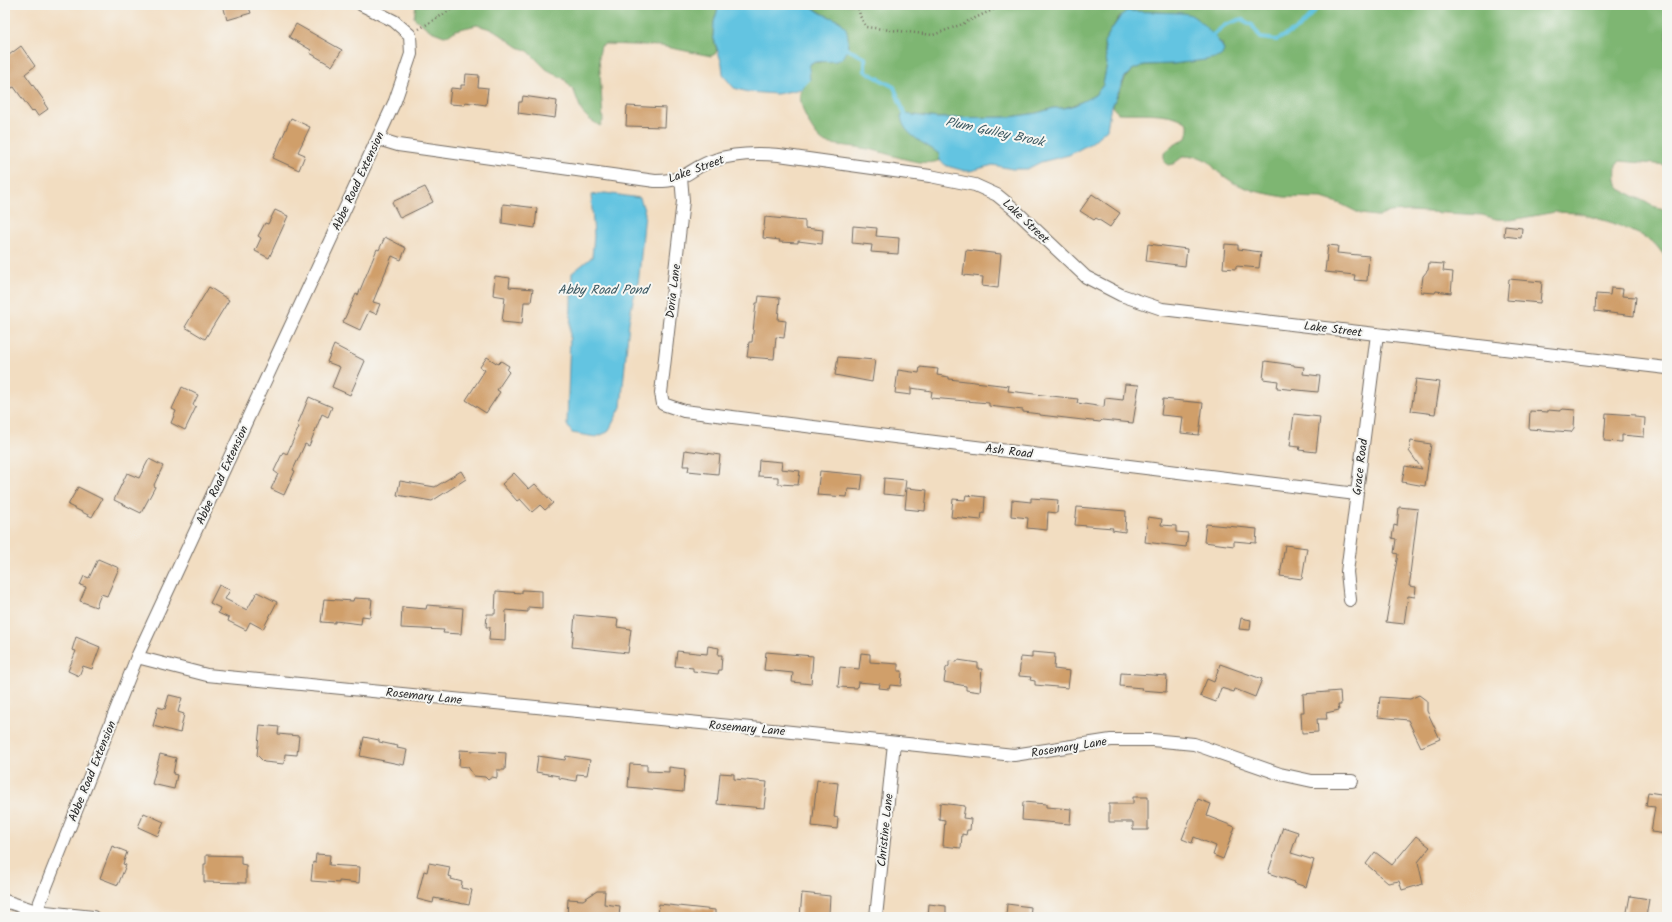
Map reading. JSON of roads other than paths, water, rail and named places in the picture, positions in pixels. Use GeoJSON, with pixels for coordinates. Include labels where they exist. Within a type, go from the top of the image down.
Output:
{"type":"FeatureCollection","features":[{"type":"Feature","properties":{"kind":"street","name":"Abbe Road Extension"},"geometry":{"type":"LineString","coordinates":[[35,914],[137,657],[395,101],[411,54],[410,35],[394,21],[362,5]]}},
{"type":"Feature","properties":{"kind":"street","name":"Lake Street"},"geometry":{"type":"LineString","coordinates":[[378,139],[398,145],[655,181],[669,181],[681,177],[698,166],[714,160],[754,153],[779,155],[930,176],[975,185],[997,195],[1013,208],[1086,277],[1121,295],[1162,310],[1667,368]]}},
{"type":"Feature","properties":{"kind":"street","name":"Doria Lane"},"geometry":{"type":"LineString","coordinates":[[663,404],[661,393],[683,201],[681,177]]}},
{"type":"Feature","properties":{"kind":"street","name":"Grace Road"},"geometry":{"type":"LineString","coordinates":[[1350,600],[1347,572],[1377,334]]}},
{"type":"Feature","properties":{"kind":"street","name":"Ash Road"},"geometry":{"type":"LineString","coordinates":[[663,404],[684,410],[1356,494]]}},
{"type":"Feature","properties":{"kind":"street","name":"Rosemary Lane"},"geometry":{"type":"LineString","coordinates":[[137,657],[207,675],[1014,755],[1111,740],[1194,744],[1280,774],[1312,781],[1352,782]]}},
{"type":"Feature","properties":{"kind":"street","name":"Christine Lane"},"geometry":{"type":"LineString","coordinates":[[876,917],[894,743]]}},
{"type":"Feature","properties":{"kind":"street"},"geometry":{"type":"LineString","coordinates":[[5,901],[35,914],[93,917]]}},
{"type":"Feature","properties":{"kind":"water"},"geometry":{"type":"Polygon","coordinates":[[[806,4],[811,6],[821,13],[836,19],[846,28],[848,40],[845,56],[836,61],[811,63],[809,67],[810,80],[801,89],[777,94],[748,92],[734,88],[723,75],[722,64],[713,36],[714,22],[719,5],[806,4]]]}},
{"type":"Feature","properties":{"kind":"water"},"geometry":{"type":"Polygon","coordinates":[[[1127,11],[1182,13],[1191,15],[1205,26],[1219,41],[1224,50],[1222,55],[1205,60],[1173,64],[1144,65],[1132,70],[1125,77],[1110,111],[1107,129],[1091,143],[1069,155],[1041,162],[1027,169],[1012,169],[993,165],[965,171],[947,166],[940,161],[939,154],[910,134],[906,129],[901,116],[906,114],[937,118],[1011,117],[1037,113],[1054,108],[1064,108],[1075,105],[1095,95],[1103,85],[1107,64],[1104,42],[1118,20],[1127,11]]]}},
{"type":"Feature","properties":{"kind":"water","name":"Abby Road Pond"},"geometry":{"type":"Polygon","coordinates":[[[605,193],[640,198],[645,213],[638,286],[633,300],[629,322],[621,407],[608,432],[596,437],[572,433],[567,425],[572,273],[592,257],[594,236],[591,195],[605,193]]]}},
{"type":"Feature","properties":{"kind":"waterway","name":"Plum Gulley Brook"},"geometry":{"type":"LineString","coordinates":[[1209,38],[1225,25],[1241,19],[1252,25],[1261,38],[1277,40],[1300,27],[1320,5]]}},
{"type":"Feature","properties":{"kind":"waterway","name":"Plum Gulley Brook"},"geometry":{"type":"LineString","coordinates":[[843,47],[865,58],[865,71],[894,87],[906,118]]}}]}
